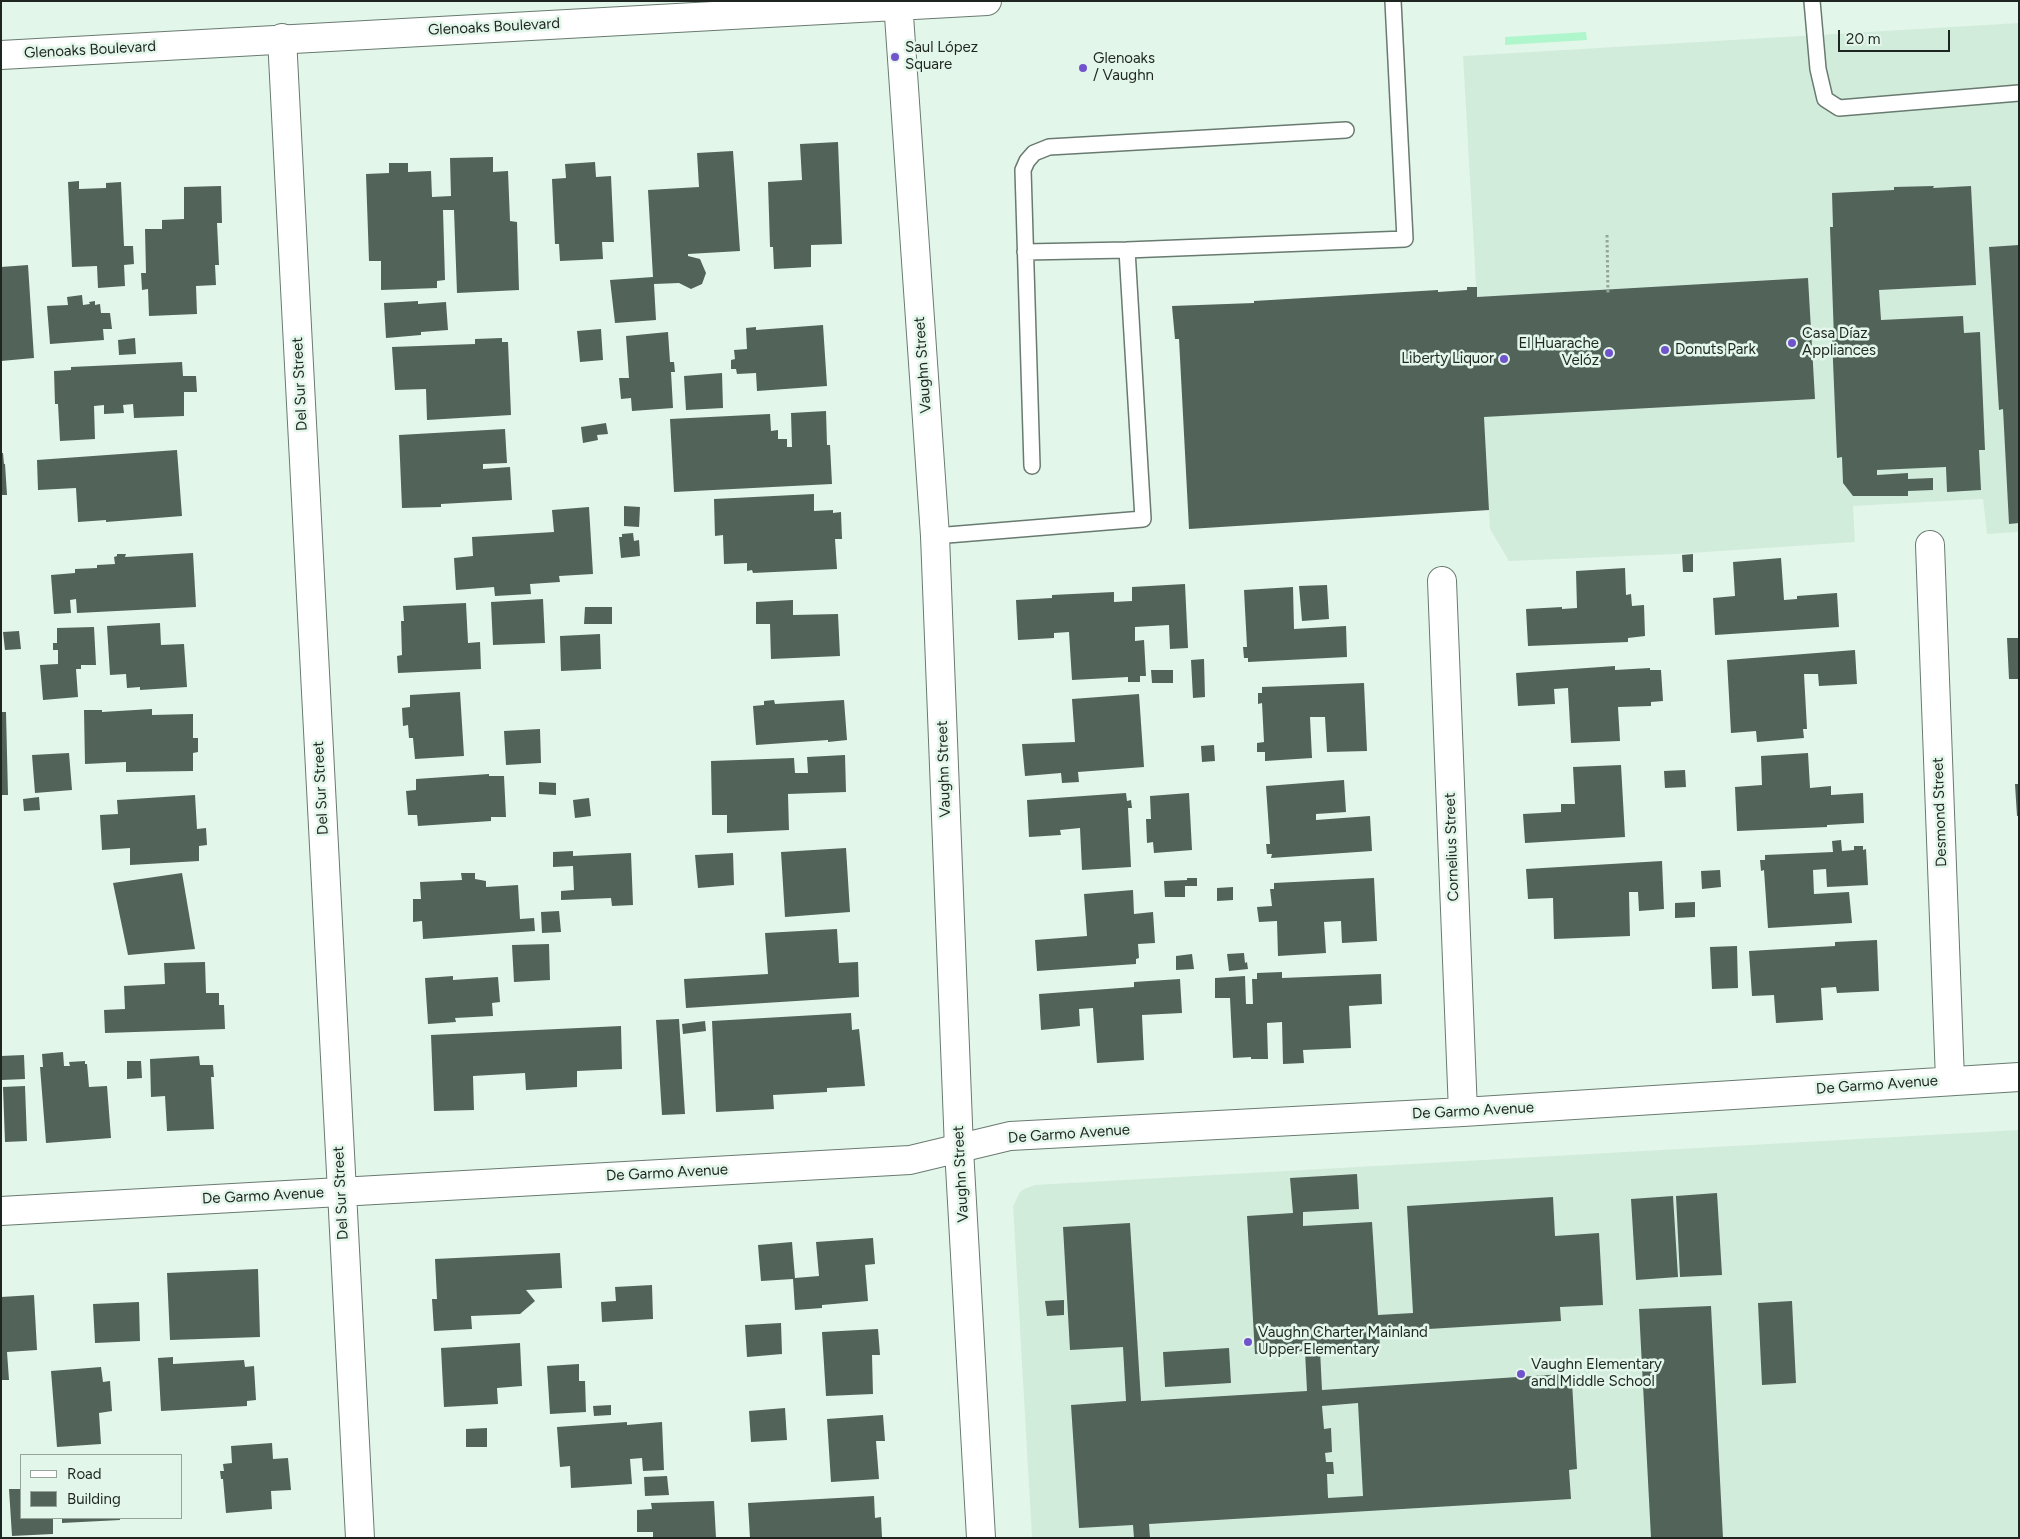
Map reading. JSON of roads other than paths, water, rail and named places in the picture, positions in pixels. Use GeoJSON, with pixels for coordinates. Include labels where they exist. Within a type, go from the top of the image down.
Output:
{"type":"FeatureCollection","features":[{"type":"Feature","properties":{"kind":"street","name":"Glenoaks Boulevard"},"geometry":{"type":"LineString","coordinates":[[1,55],[898,4],[987,1]]}},
{"type":"Feature","properties":{"kind":"street","name":"Vaughn Street"},"geometry":{"type":"LineString","coordinates":[[898,4],[935,536],[959,1149],[981,1538]]}},
{"type":"Feature","properties":{"kind":"street","name":"Del Sur Street"},"geometry":{"type":"LineString","coordinates":[[282,38],[360,1538]]}},
{"type":"Feature","properties":{"kind":"street","name":"Desmond Street"},"geometry":{"type":"LineString","coordinates":[[1930,544],[1950,1080]]}},
{"type":"Feature","properties":{"kind":"street","name":"Cornelius Street"},"geometry":{"type":"LineString","coordinates":[[1442,581],[1463,1112]]}},
{"type":"Feature","properties":{"kind":"street","name":"De Garmo Avenue"},"geometry":{"type":"LineString","coordinates":[[1,1211],[910,1160],[1010,1136],[1463,1112],[2019,1076]]}},
{"type":"Feature","properties":{"kind":"lane"},"geometry":{"type":"LineString","coordinates":[[1025,252],[1405,239],[1392,1]]}},
{"type":"Feature","properties":{"kind":"lane"},"geometry":{"type":"LineString","coordinates":[[1812,1],[1818,69],[1825,99],[1839,108],[2019,92]]}},
{"type":"Feature","properties":{"kind":"lane"},"geometry":{"type":"LineString","coordinates":[[1032,466],[1023,170],[1027,160],[1034,153],[1049,147],[1346,130]]}},
{"type":"Feature","properties":{"kind":"lane"},"geometry":{"type":"LineString","coordinates":[[935,536],[1143,519],[1127,250]]}},
{"type":"Feature","properties":{"kind":"place","name":"Saul López Square"},"geometry":{"type":"Point","coordinates":[895,57]}},
{"type":"Feature","properties":{"kind":"place","name":"Glenoaks / Vaughn"},"geometry":{"type":"Point","coordinates":[1083,68]}},
{"type":"Feature","properties":{"kind":"place","name":"Casa Díaz Appliances"},"geometry":{"type":"Point","coordinates":[1792,343]}},
{"type":"Feature","properties":{"kind":"place","name":"Donuts Park"},"geometry":{"type":"Point","coordinates":[1665,350]}},
{"type":"Feature","properties":{"kind":"place","name":"El Huarache Velóz"},"geometry":{"type":"Point","coordinates":[1609,353]}},
{"type":"Feature","properties":{"kind":"place","name":"Liberty Liquor"},"geometry":{"type":"Point","coordinates":[1504,359]}},
{"type":"Feature","properties":{"kind":"place","name":"Vaughn Charter Mainland Upper Elementary"},"geometry":{"type":"Point","coordinates":[1248,1342]}},
{"type":"Feature","properties":{"kind":"place","name":"Vaughn Elementary and Middle School"},"geometry":{"type":"Point","coordinates":[1521,1374]}}]}
